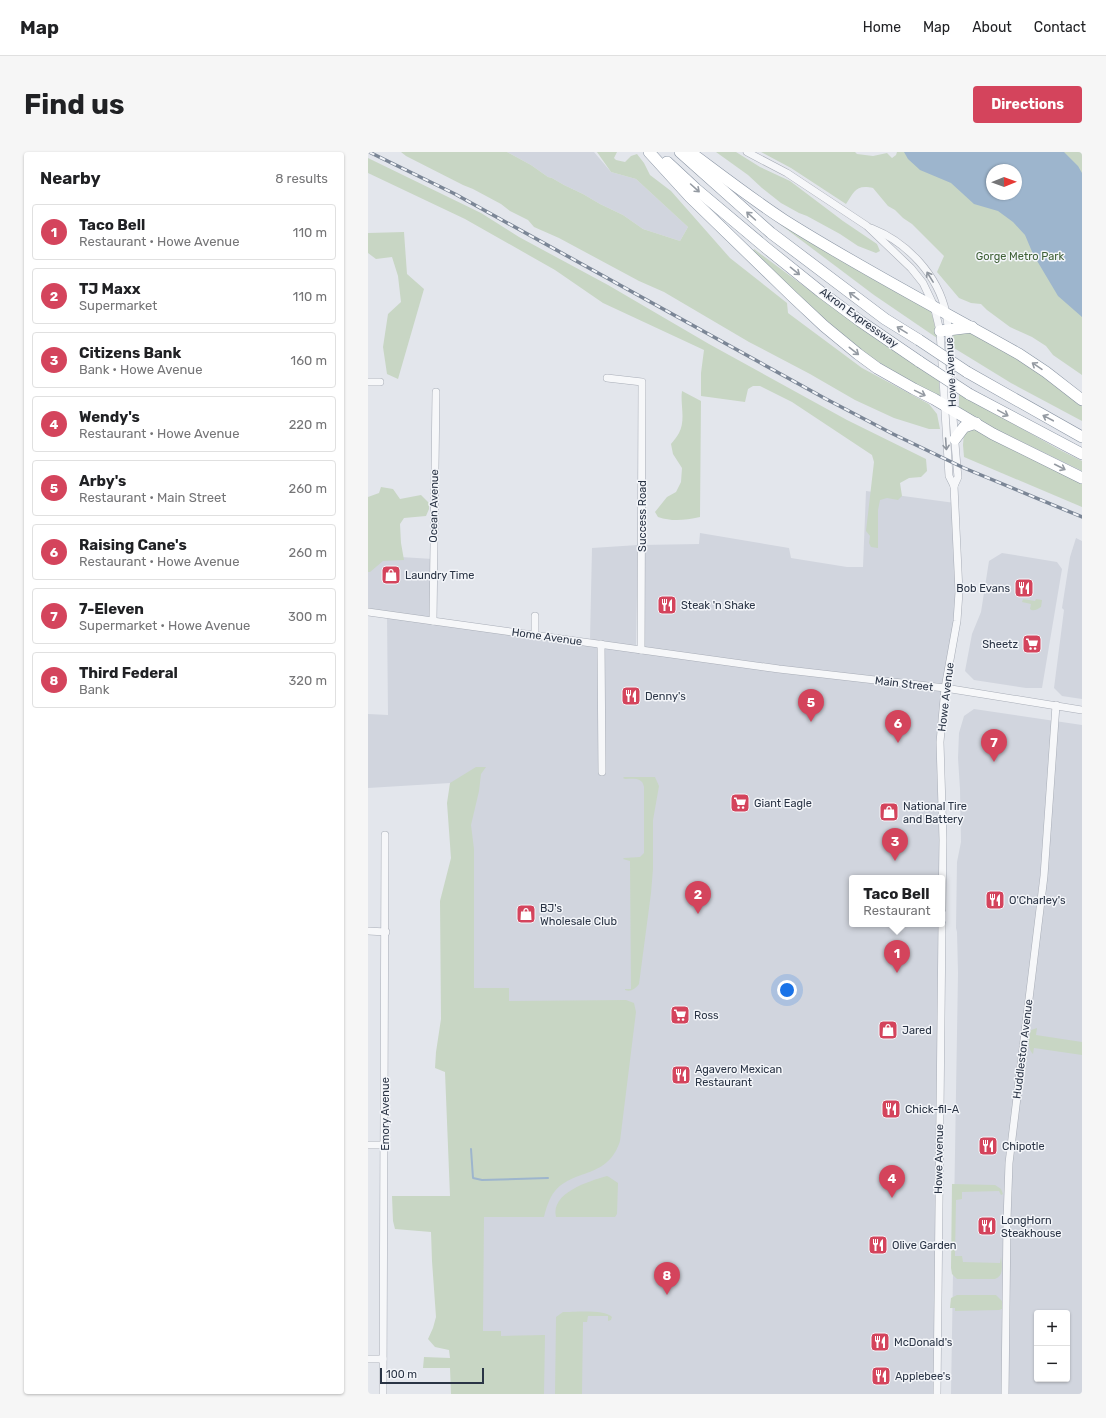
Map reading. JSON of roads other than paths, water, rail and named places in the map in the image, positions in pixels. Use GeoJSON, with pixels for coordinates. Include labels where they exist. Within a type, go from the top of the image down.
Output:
{"type":"FeatureCollection","features":[{"type":"Feature","properties":{"kind":"highway"},"geometry":{"type":"LineString","coordinates":[[649,152],[690,197],[824,326],[877,368],[994,434],[1082,478]]}},
{"type":"Feature","properties":{"kind":"highway","name":"Akron Expressway"},"geometry":{"type":"LineString","coordinates":[[656,152],[696,189],[815,287],[860,321],[969,394],[1082,454]]}},
{"type":"Feature","properties":{"kind":"highway","name":"Akron Expressway"},"geometry":{"type":"LineString","coordinates":[[680,152],[771,233],[885,319],[966,372],[1082,437]]}},
{"type":"Feature","properties":{"kind":"highway"},"geometry":{"type":"LineString","coordinates":[[690,152],[784,219],[938,310],[972,327],[1019,354],[1046,372],[1082,400]]}},
{"type":"Feature","properties":{"kind":"highway"},"geometry":{"type":"LineString","coordinates":[[944,330],[972,327]]}},
{"type":"Feature","properties":{"kind":"highway"},"geometry":{"type":"LineString","coordinates":[[955,439],[964,427],[976,423]]}},
{"type":"Feature","properties":{"kind":"street"},"geometry":{"type":"LineString","coordinates":[[748,152],[787,173],[867,226],[911,268],[923,283],[938,310],[944,330]]}},
{"type":"Feature","properties":{"kind":"street"},"geometry":{"type":"LineString","coordinates":[[867,226],[882,232],[901,244],[917,260],[926,271],[939,293],[938,310]]}},
{"type":"Feature","properties":{"kind":"street","name":"Howe Avenue"},"geometry":{"type":"LineString","coordinates":[[942,875],[943,840],[940,754],[945,688],[957,621],[959,592],[954,486],[949,476],[948,407],[944,330]]}},
{"type":"Feature","properties":{"kind":"street","name":"Howe Avenue"},"geometry":{"type":"LineString","coordinates":[[944,330],[948,407],[955,439],[958,477],[954,486]]}},
{"type":"Feature","properties":{"kind":"street","name":"Success Road"},"geometry":{"type":"LineString","coordinates":[[607,378],[642,382],[641,650]]}},
{"type":"Feature","properties":{"kind":"street"},"geometry":{"type":"LineString","coordinates":[[368,382],[380,382]]}},
{"type":"Feature","properties":{"kind":"street","name":"Ocean Avenue"},"geometry":{"type":"LineString","coordinates":[[433,621],[436,392]]}},
{"type":"Feature","properties":{"kind":"street","name":"Home Avenue"},"geometry":{"type":"LineString","coordinates":[[368,612],[726,662]]}},
{"type":"Feature","properties":{"kind":"street"},"geometry":{"type":"LineString","coordinates":[[535,616],[535,635]]}},
{"type":"Feature","properties":{"kind":"street"},"geometry":{"type":"LineString","coordinates":[[601,644],[602,772]]}},
{"type":"Feature","properties":{"kind":"street","name":"Main Street"},"geometry":{"type":"LineString","coordinates":[[726,662],[945,688],[1082,710]]}},
{"type":"Feature","properties":{"kind":"street","name":"Huddleston Avenue"},"geometry":{"type":"LineString","coordinates":[[1005,1394],[1006,1220],[1009,1163],[1044,876],[1056,705]]}},
{"type":"Feature","properties":{"kind":"street","name":"Emory Avenue"},"geometry":{"type":"LineString","coordinates":[[384,1394],[386,835]]}},
{"type":"Feature","properties":{"kind":"street","name":"Howe Avenue"},"geometry":{"type":"LineString","coordinates":[[937,1394],[942,927]]}},
{"type":"Feature","properties":{"kind":"street"},"geometry":{"type":"LineString","coordinates":[[368,932],[386,932]]}},
{"type":"Feature","properties":{"kind":"street"},"geometry":{"type":"LineString","coordinates":[[368,1145],[385,1145]]}},
{"type":"Feature","properties":{"kind":"street"},"geometry":{"type":"LineString","coordinates":[[368,1359],[383,1359]]}},
{"type":"Feature","properties":{"kind":"water"},"geometry":{"type":"Polygon","coordinates":[[[904,152],[1064,152],[1078,166],[1082,173],[1082,317],[1058,296],[1033,254],[1025,235],[1013,222],[998,211],[974,204],[951,183],[920,170],[908,159],[904,152]]]}},
{"type":"Feature","properties":{"kind":"waterway"},"geometry":{"type":"LineString","coordinates":[[471,1149],[473,1178],[482,1180],[548,1178]]}},
{"type":"Feature","properties":{"kind":"railway"},"geometry":{"type":"LineString","coordinates":[[369,152],[455,194],[826,399],[893,434],[964,468],[1082,517]]}},
{"type":"Feature","properties":{"kind":"place","name":"Laundry Time"},"geometry":{"type":"Point","coordinates":[391,575]}},
{"type":"Feature","properties":{"kind":"place","name":"Bob Evans"},"geometry":{"type":"Point","coordinates":[1024,588]}},
{"type":"Feature","properties":{"kind":"place","name":"Steak 'n Shake"},"geometry":{"type":"Point","coordinates":[667,605]}},
{"type":"Feature","properties":{"kind":"place","name":"Sheetz"},"geometry":{"type":"Point","coordinates":[1032,644]}},
{"type":"Feature","properties":{"kind":"place","name":"Denny's"},"geometry":{"type":"Point","coordinates":[631,696]}},
{"type":"Feature","properties":{"kind":"place","name":"Arby's"},"geometry":{"type":"Point","coordinates":[811,722]}},
{"type":"Feature","properties":{"kind":"place","name":"Raising Cane's"},"geometry":{"type":"Point","coordinates":[898,743]}},
{"type":"Feature","properties":{"kind":"place","name":"7-Eleven"},"geometry":{"type":"Point","coordinates":[994,762]}},
{"type":"Feature","properties":{"kind":"place","name":"Giant Eagle"},"geometry":{"type":"Point","coordinates":[740,803]}},
{"type":"Feature","properties":{"kind":"place","name":"National Tire and Battery"},"geometry":{"type":"Point","coordinates":[889,812]}},
{"type":"Feature","properties":{"kind":"place","name":"Citizens Bank"},"geometry":{"type":"Point","coordinates":[895,861]}},
{"type":"Feature","properties":{"kind":"place","name":"O'Charley's"},"geometry":{"type":"Point","coordinates":[995,900]}},
{"type":"Feature","properties":{"kind":"place","name":"BJ's Wholesale Club"},"geometry":{"type":"Point","coordinates":[526,914]}},
{"type":"Feature","properties":{"kind":"place","name":"TJ Maxx"},"geometry":{"type":"Point","coordinates":[698,914]}},
{"type":"Feature","properties":{"kind":"place","name":"Taco Bell"},"geometry":{"type":"Point","coordinates":[897,973]}},
{"type":"Feature","properties":{"kind":"place","name":"Ross"},"geometry":{"type":"Point","coordinates":[680,1015]}},
{"type":"Feature","properties":{"kind":"place","name":"Jared"},"geometry":{"type":"Point","coordinates":[888,1030]}},
{"type":"Feature","properties":{"kind":"place","name":"Agavero Mexican Restaurant"},"geometry":{"type":"Point","coordinates":[681,1075]}},
{"type":"Feature","properties":{"kind":"place","name":"Chick-fil-A"},"geometry":{"type":"Point","coordinates":[891,1109]}},
{"type":"Feature","properties":{"kind":"place","name":"Chipotle"},"geometry":{"type":"Point","coordinates":[988,1146]}},
{"type":"Feature","properties":{"kind":"place","name":"Wendy's"},"geometry":{"type":"Point","coordinates":[892,1198]}},
{"type":"Feature","properties":{"kind":"place","name":"LongHorn Steakhouse"},"geometry":{"type":"Point","coordinates":[987,1226]}},
{"type":"Feature","properties":{"kind":"place","name":"Olive Garden"},"geometry":{"type":"Point","coordinates":[878,1245]}},
{"type":"Feature","properties":{"kind":"place","name":"Third Federal"},"geometry":{"type":"Point","coordinates":[667,1295]}},
{"type":"Feature","properties":{"kind":"place","name":"McDonald's"},"geometry":{"type":"Point","coordinates":[880,1342]}},
{"type":"Feature","properties":{"kind":"place","name":"Applebee's"},"geometry":{"type":"Point","coordinates":[881,1376]}},
{"type":"Feature","properties":{"kind":"park label","name":"Gorge Metro Park"},"geometry":{"type":"Point","coordinates":[1020,256]}}]}
